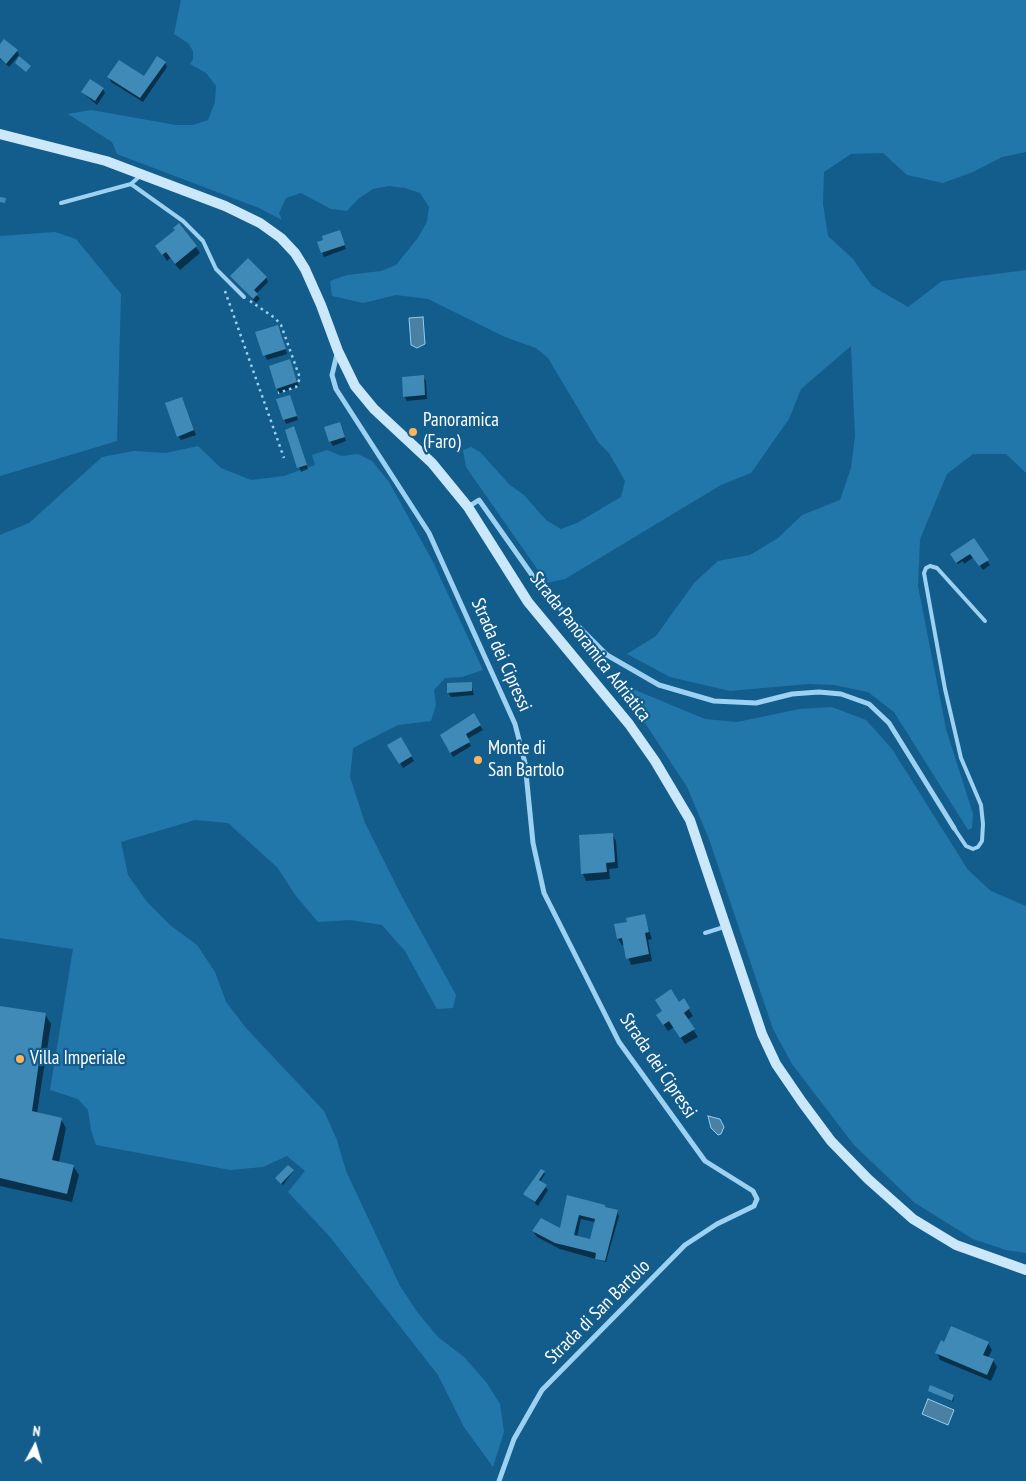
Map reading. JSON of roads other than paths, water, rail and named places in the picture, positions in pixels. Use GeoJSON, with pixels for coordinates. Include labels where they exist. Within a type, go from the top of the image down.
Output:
{"type":"FeatureCollection","features":[{"type":"Feature","properties":{"kind":"street","name":"Strada Panoramica Adriatica"},"geometry":{"type":"LineString","coordinates":[[0,134],[106,161],[245,215],[281,238],[295,253],[305,269],[338,351],[355,386],[374,409],[432,463],[468,507],[528,602],[630,724],[655,761],[690,820],[724,928],[762,1034],[776,1064],[831,1141],[868,1179],[913,1219],[956,1245],[1026,1270]]}},
{"type":"Feature","properties":{"kind":"street","name":"Strada dei Cipressi"},"geometry":{"type":"LineString","coordinates":[[338,351],[332,375],[336,389],[404,490],[429,533],[515,724],[525,762],[533,844],[544,893],[619,1042],[705,1161],[753,1191],[757,1199]]}},
{"type":"Feature","properties":{"kind":"street"},"geometry":{"type":"LineString","coordinates":[[468,507],[480,500],[544,592],[607,655],[659,685],[714,701],[756,703],[792,694],[819,692],[841,694],[869,704],[889,723],[954,828]]}},
{"type":"Feature","properties":{"kind":"street","name":"Strada di San Bartolo"},"geometry":{"type":"LineString","coordinates":[[499,1481],[514,1439],[542,1390],[685,1246],[717,1224],[754,1206],[757,1199]]}},
{"type":"Feature","properties":{"kind":"lane"},"geometry":{"type":"LineString","coordinates":[[61,203],[131,184],[143,174]]}},
{"type":"Feature","properties":{"kind":"lane"},"geometry":{"type":"LineString","coordinates":[[131,184],[183,221],[203,241],[216,269],[244,297]]}},
{"type":"Feature","properties":{"kind":"lane"},"geometry":{"type":"LineString","coordinates":[[954,828],[966,846],[972,849],[978,847],[982,841],[984,824],[981,805],[961,758],[945,689],[924,573],[926,568],[930,566],[937,568],[985,621]]}},
{"type":"Feature","properties":{"kind":"lane"},"geometry":{"type":"LineString","coordinates":[[705,933],[724,928]]}},
{"type":"Feature","properties":{"kind":"place","name":"Panoramica (Faro)"},"geometry":{"type":"Point","coordinates":[413,432]}},
{"type":"Feature","properties":{"kind":"place","name":"Monte di San Bartolo"},"geometry":{"type":"Point","coordinates":[478,760]}},
{"type":"Feature","properties":{"kind":"place","name":"Villa Imperiale"},"geometry":{"type":"Point","coordinates":[20,1059]}}]}
